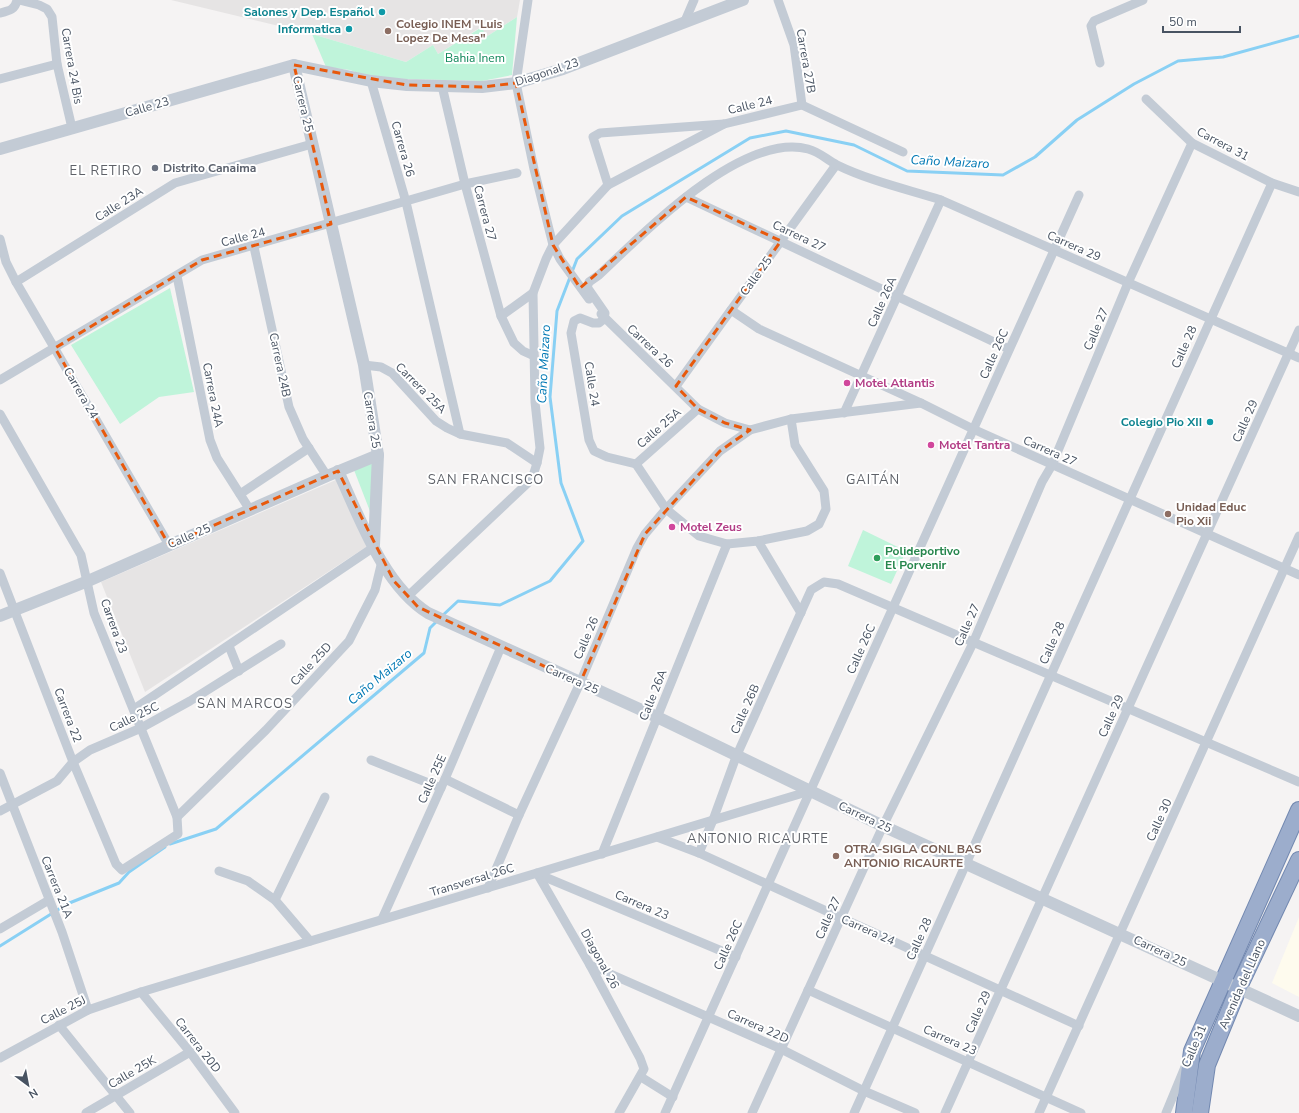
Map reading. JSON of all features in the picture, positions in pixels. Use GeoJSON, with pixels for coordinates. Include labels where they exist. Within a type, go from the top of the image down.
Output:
{"type":"FeatureCollection","features":[{"type":"Feature","properties":{"kind":"highway","name":"Avenida del Llano"},"geometry":{"type":"LineString","coordinates":[[1222,980],[1299,810]]}},
{"type":"Feature","properties":{"kind":"highway","name":"Avenida del Llano"},"geometry":{"type":"LineString","coordinates":[[1200,1113],[1208,1065],[1239,988],[1299,860]]}},
{"type":"Feature","properties":{"kind":"highway","name":"Calle 31"},"geometry":{"type":"LineString","coordinates":[[1192,1051],[1222,980]]}},
{"type":"Feature","properties":{"kind":"highway"},"geometry":{"type":"LineString","coordinates":[[1184,1113],[1192,1051]]}},
{"type":"Feature","properties":{"kind":"street","name":"Carrera 24 Bis"},"geometry":{"type":"LineString","coordinates":[[18,0],[39,5],[47,9],[52,17],[57,64],[72,128]]}},
{"type":"Feature","properties":{"kind":"street"},"geometry":{"type":"LineString","coordinates":[[0,13],[12,10],[18,0]]}},
{"type":"Feature","properties":{"kind":"street","name":"Carrera 26"},"geometry":{"type":"LineString","coordinates":[[528,0],[516,84],[534,170],[553,245],[560,259],[581,290],[604,318],[642,356],[676,386],[698,409],[725,423],[750,430]]}},
{"type":"Feature","properties":{"kind":"street"},"geometry":{"type":"LineString","coordinates":[[685,21],[694,0]]}},
{"type":"Feature","properties":{"kind":"street","name":"Diagonal 23"},"geometry":{"type":"LineString","coordinates":[[294,65],[371,81],[482,87],[516,84],[563,69],[743,0]]}},
{"type":"Feature","properties":{"kind":"street","name":"Carrera 27B"},"geometry":{"type":"LineString","coordinates":[[778,0],[794,45],[802,104]]}},
{"type":"Feature","properties":{"kind":"street"},"geometry":{"type":"LineString","coordinates":[[1100,63],[1091,26],[1094,21],[1144,0]]}},
{"type":"Feature","properties":{"kind":"street"},"geometry":{"type":"LineString","coordinates":[[0,79],[57,64]]}},
{"type":"Feature","properties":{"kind":"street","name":"Calle 23"},"geometry":{"type":"LineString","coordinates":[[0,149],[294,65]]}},
{"type":"Feature","properties":{"kind":"street","name":"Carrera 25"},"geometry":{"type":"LineString","coordinates":[[294,65],[364,365],[378,455],[374,547],[394,581],[407,597],[418,607],[433,616],[657,717],[736,757],[882,826],[1239,988]]}},
{"type":"Feature","properties":{"kind":"street","name":"Carrera 26"},"geometry":{"type":"LineString","coordinates":[[371,81],[406,202],[460,434]]}},
{"type":"Feature","properties":{"kind":"street","name":"Carrera 27"},"geometry":{"type":"LineString","coordinates":[[442,86],[465,184],[501,316],[514,343],[523,351],[534,356]]}},
{"type":"Feature","properties":{"kind":"street","name":"Carrera 31"},"geometry":{"type":"LineString","coordinates":[[1146,99],[1192,143],[1272,183],[1299,192]]}},
{"type":"Feature","properties":{"kind":"street"},"geometry":{"type":"LineString","coordinates":[[802,104],[904,152]]}},
{"type":"Feature","properties":{"kind":"street","name":"Calle 24"},"geometry":{"type":"LineString","coordinates":[[608,185],[593,137],[600,132],[724,124],[802,104]]}},
{"type":"Feature","properties":{"kind":"street"},"geometry":{"type":"LineString","coordinates":[[407,597],[532,479],[540,448],[535,402],[533,293],[553,245],[608,185],[724,124]]}},
{"type":"Feature","properties":{"kind":"street","name":"Calle 27"},"geometry":{"type":"LineString","coordinates":[[753,1113],[882,826],[973,643],[1042,482],[1052,465],[1128,283],[1192,143]]}},
{"type":"Feature","properties":{"kind":"street","name":"Calle 23A"},"geometry":{"type":"LineString","coordinates":[[16,282],[175,183],[312,144]]}},
{"type":"Feature","properties":{"kind":"street"},"geometry":{"type":"LineString","coordinates":[[604,318],[605,313],[587,287],[589,282],[661,217],[727,168],[748,158],[789,146],[818,152],[836,165]]}},
{"type":"Feature","properties":{"kind":"street","name":"Carrera 29"},"geometry":{"type":"LineString","coordinates":[[836,165],[884,183],[941,200],[1299,358]]}},
{"type":"Feature","properties":{"kind":"street","name":"Calle 25"},"geometry":{"type":"LineString","coordinates":[[676,386],[836,165]]}},
{"type":"Feature","properties":{"kind":"street","name":"Calle 24"},"geometry":{"type":"LineString","coordinates":[[0,380],[202,260],[254,247],[465,184],[517,173]]}},
{"type":"Feature","properties":{"kind":"street","name":"Calle 28"},"geometry":{"type":"LineString","coordinates":[[854,1113],[1272,183]]}},
{"type":"Feature","properties":{"kind":"street","name":"Calle 26C"},"geometry":{"type":"LineString","coordinates":[[665,1113],[1079,195]]}},
{"type":"Feature","properties":{"kind":"street","name":"Carrera 27"},"geometry":{"type":"LineString","coordinates":[[686,197],[1009,349]]}},
{"type":"Feature","properties":{"kind":"street","name":"Calle 26A"},"geometry":{"type":"LineString","coordinates":[[844,413],[941,200]]}},
{"type":"Feature","properties":{"kind":"street","name":"Carrera 24"},"geometry":{"type":"LineString","coordinates":[[0,239],[6,262],[16,282],[169,545]]}},
{"type":"Feature","properties":{"kind":"street","name":"Carrera 24B"},"geometry":{"type":"LineString","coordinates":[[254,247],[289,407],[297,428],[309,448],[332,473],[374,547]]}},
{"type":"Feature","properties":{"kind":"street","name":"Carrera 24A"},"geometry":{"type":"LineString","coordinates":[[176,276],[210,440],[217,458],[250,510]]}},
{"type":"Feature","properties":{"kind":"street"},"geometry":{"type":"LineString","coordinates":[[501,316],[533,293]]}},
{"type":"Feature","properties":{"kind":"street","name":"Carrera 27"},"geometry":{"type":"LineString","coordinates":[[731,310],[759,329],[861,377],[922,403],[973,429],[1052,465],[1299,575]]}},
{"type":"Feature","properties":{"kind":"street","name":"Calle 24"},"geometry":{"type":"LineString","coordinates":[[604,318],[599,323],[593,324],[580,318],[574,321],[571,333],[589,440],[594,451],[606,457],[636,464]]}},
{"type":"Feature","properties":{"kind":"street","name":"Calle 29"},"geometry":{"type":"LineString","coordinates":[[945,1113],[1299,330]]}},
{"type":"Feature","properties":{"kind":"street","name":"Carrera 25A"},"geometry":{"type":"LineString","coordinates":[[364,365],[381,367],[392,373],[436,421],[460,434]]}},
{"type":"Feature","properties":{"kind":"street"},"geometry":{"type":"LineString","coordinates":[[750,430],[791,419],[922,403]]}},
{"type":"Feature","properties":{"kind":"street","name":"Calle 25A"},"geometry":{"type":"LineString","coordinates":[[636,464],[698,409]]}},
{"type":"Feature","properties":{"kind":"street","name":"Carrera 23"},"geometry":{"type":"LineString","coordinates":[[0,414],[81,555],[94,613],[177,817],[178,834]]}},
{"type":"Feature","properties":{"kind":"street"},"geometry":{"type":"LineString","coordinates":[[636,464],[666,509],[699,536],[727,544],[758,541],[807,531],[819,524],[826,509],[824,492],[795,445],[791,419]]}},
{"type":"Feature","properties":{"kind":"street","name":"Calle 26"},"geometry":{"type":"LineString","coordinates":[[488,888],[519,815],[580,683],[637,548],[645,534],[720,451],[750,430]]}},
{"type":"Feature","properties":{"kind":"street"},"geometry":{"type":"LineString","coordinates":[[460,434],[507,443],[537,463]]}},
{"type":"Feature","properties":{"kind":"street"},"geometry":{"type":"LineString","coordinates":[[240,494],[309,448]]}},
{"type":"Feature","properties":{"kind":"street","name":"Calle 25"},"geometry":{"type":"LineString","coordinates":[[0,616],[88,582],[332,473],[378,455]]}},
{"type":"Feature","properties":{"kind":"street","name":"Calle 30"},"geometry":{"type":"LineString","coordinates":[[1039,1113],[1121,934],[1299,536]]}},
{"type":"Feature","properties":{"kind":"street"},"geometry":{"type":"LineString","coordinates":[[758,541],[801,613]]}},
{"type":"Feature","properties":{"kind":"street","name":"Calle 26A"},"geometry":{"type":"LineString","coordinates":[[602,854],[727,544]]}},
{"type":"Feature","properties":{"kind":"street","name":"Calle 25C"},"geometry":{"type":"LineString","coordinates":[[134,709],[374,547]]}},
{"type":"Feature","properties":{"kind":"street","name":"Calle 25D"},"geometry":{"type":"LineString","coordinates":[[177,817],[266,730],[349,641],[375,590],[382,561]]}},
{"type":"Feature","properties":{"kind":"street","name":"Carrera 22"},"geometry":{"type":"LineString","coordinates":[[0,573],[73,762],[116,864],[122,870],[178,834]]}},
{"type":"Feature","properties":{"kind":"street","name":"Calle 26B"},"geometry":{"type":"LineString","coordinates":[[699,853],[736,757],[811,590],[824,582],[838,584],[893,608]]}},
{"type":"Feature","properties":{"kind":"street"},"geometry":{"type":"LineString","coordinates":[[893,608],[1299,782]]}},
{"type":"Feature","properties":{"kind":"street","name":"Calle 25C"},"geometry":{"type":"LineString","coordinates":[[0,811],[13,806],[57,781],[73,762],[90,750],[141,728],[239,671],[281,644]]}},
{"type":"Feature","properties":{"kind":"street"},"geometry":{"type":"LineString","coordinates":[[229,646],[239,671]]}},
{"type":"Feature","properties":{"kind":"street","name":"Calle 25E"},"geometry":{"type":"LineString","coordinates":[[382,920],[445,779],[501,647]]}},
{"type":"Feature","properties":{"kind":"street"},"geometry":{"type":"LineString","coordinates":[[370,760],[441,788]]}},
{"type":"Feature","properties":{"kind":"street","name":"Carrera 21A"},"geometry":{"type":"LineString","coordinates":[[0,773],[62,932],[88,1010]]}},
{"type":"Feature","properties":{"kind":"street"},"geometry":{"type":"LineString","coordinates":[[445,779],[519,815]]}},
{"type":"Feature","properties":{"kind":"street","name":"Transversal 26C"},"geometry":{"type":"LineString","coordinates":[[141,992],[538,874],[810,791]]}},
{"type":"Feature","properties":{"kind":"street"},"geometry":{"type":"LineString","coordinates":[[275,900],[325,797]]}},
{"type":"Feature","properties":{"kind":"street","name":"Carrera 24"},"geometry":{"type":"LineString","coordinates":[[657,837],[699,853],[1079,1026]]}},
{"type":"Feature","properties":{"kind":"street"},"geometry":{"type":"LineString","coordinates":[[219,871],[248,881],[275,900],[310,941]]}},
{"type":"Feature","properties":{"kind":"street","name":"Carrera 23"},"geometry":{"type":"LineString","coordinates":[[538,874],[736,957]]}},
{"type":"Feature","properties":{"kind":"street","name":"Diagonal 26"},"geometry":{"type":"LineString","coordinates":[[538,874],[590,965],[640,1058],[644,1069],[641,1077]]}},
{"type":"Feature","properties":{"kind":"street"},"geometry":{"type":"LineString","coordinates":[[0,929],[51,904]]}},
{"type":"Feature","properties":{"kind":"street","name":"Carrera 22D"},"geometry":{"type":"LineString","coordinates":[[590,965],[781,1049],[864,1091],[915,1113]]}},
{"type":"Feature","properties":{"kind":"street"},"geometry":{"type":"LineString","coordinates":[[1239,988],[1299,1016]]}},
{"type":"Feature","properties":{"kind":"street","name":"Carrera 23"},"geometry":{"type":"LineString","coordinates":[[808,990],[1081,1113]]}},
{"type":"Feature","properties":{"kind":"street","name":"Calle 25J"},"geometry":{"type":"LineString","coordinates":[[0,1058],[88,1010],[141,992]]}},
{"type":"Feature","properties":{"kind":"street","name":"Carrera 20D"},"geometry":{"type":"LineString","coordinates":[[141,992],[190,1052],[235,1113]]}},
{"type":"Feature","properties":{"kind":"street"},"geometry":{"type":"LineString","coordinates":[[59,1025],[130,1113]]}},
{"type":"Feature","properties":{"kind":"street","name":"Calle 31"},"geometry":{"type":"LineString","coordinates":[[1166,1113],[1192,1051]]}},
{"type":"Feature","properties":{"kind":"street","name":"Calle 25K"},"geometry":{"type":"LineString","coordinates":[[86,1113],[190,1052]]}},
{"type":"Feature","properties":{"kind":"street"},"geometry":{"type":"LineString","coordinates":[[619,1113],[641,1077],[673,1097]]}},
{"type":"Feature","properties":{"kind":"highlighted area"},"geometry":{"type":"Polygon","coordinates":[[[294,65],[407,85],[482,87],[516,83],[553,245],[580,288],[686,197],[781,241],[676,386],[698,409],[725,423],[750,430],[720,451],[645,534],[580,683],[418,607],[394,581],[338,471],[169,545],[55,348],[202,260],[331,224],[294,65]]]}},
{"type":"Feature","properties":{"kind":"shaded area","name":"Colegio INEM \"Luis Lopez De Mesa\""},"geometry":{"type":"Polygon","coordinates":[[[171,0],[520,0],[517,17],[486,37],[481,27],[438,54],[433,45],[406,62],[312,34],[171,0]]]}},
{"type":"Feature","properties":{"kind":"shaded area"},"geometry":{"type":"Polygon","coordinates":[[[338,479],[369,545],[145,692],[101,582],[338,479]]]}},
{"type":"Feature","properties":{"kind":"shaded area"},"geometry":{"type":"Polygon","coordinates":[[[1299,917],[1299,997],[1272,983],[1299,917]]]}},
{"type":"Feature","properties":{"kind":"green space","name":"Bahia Inem"},"geometry":{"type":"Polygon","coordinates":[[[517,17],[512,75],[482,81],[371,78],[350,70],[326,67],[312,34],[406,62],[433,45],[438,54],[482,27],[486,37],[517,17]]]}},
{"type":"Feature","properties":{"kind":"green space"},"geometry":{"type":"Polygon","coordinates":[[[170,288],[194,392],[159,397],[120,424],[71,345],[170,288]]]}},
{"type":"Feature","properties":{"kind":"green space"},"geometry":{"type":"Polygon","coordinates":[[[374,461],[373,519],[354,470],[374,461]]]}},
{"type":"Feature","properties":{"kind":"green space","name":"Polideportivo El Porvenir"},"geometry":{"type":"Polygon","coordinates":[[[863,530],[906,551],[891,584],[848,566],[863,530]]]}},
{"type":"Feature","properties":{"kind":"waterway","name":"Caño Maizaro"},"geometry":{"type":"LineString","coordinates":[[442,616],[458,601],[500,605],[550,581],[583,541],[561,483],[550,397],[557,311],[577,259],[622,216],[750,138],[786,131],[854,145],[907,171],[1003,175],[1035,157],[1077,120],[1134,84],[1178,61],[1223,57],[1299,36]]}},
{"type":"Feature","properties":{"kind":"waterway","name":"Caño Maizaro"},"geometry":{"type":"LineString","coordinates":[[170,844],[216,829],[424,653],[430,628],[437,621]]}},
{"type":"Feature","properties":{"kind":"waterway","name":"Caño Maizaro"},"geometry":{"type":"LineString","coordinates":[[0,946],[67,904],[119,883],[129,872],[165,847]]}},
{"type":"Feature","properties":{"kind":"place","name":"Salones y Dep. Español"},"geometry":{"type":"Point","coordinates":[382,12]}},
{"type":"Feature","properties":{"kind":"place","name":"Informatica"},"geometry":{"type":"Point","coordinates":[349,29]}},
{"type":"Feature","properties":{"kind":"place","name":"Colegio INEM \"Luis Lopez De Mesa\""},"geometry":{"type":"Point","coordinates":[388,31]}},
{"type":"Feature","properties":{"kind":"place","name":"Distrito Canaima"},"geometry":{"type":"Point","coordinates":[155,168]}},
{"type":"Feature","properties":{"kind":"place","name":"Motel Atlantis"},"geometry":{"type":"Point","coordinates":[847,383]}},
{"type":"Feature","properties":{"kind":"place","name":"Colegio Pio XII"},"geometry":{"type":"Point","coordinates":[1210,422]}},
{"type":"Feature","properties":{"kind":"place","name":"Motel Tantra"},"geometry":{"type":"Point","coordinates":[931,445]}},
{"type":"Feature","properties":{"kind":"place","name":"Unidad Educ Pio Xii"},"geometry":{"type":"Point","coordinates":[1168,514]}},
{"type":"Feature","properties":{"kind":"place","name":"Motel Zeus"},"geometry":{"type":"Point","coordinates":[672,527]}},
{"type":"Feature","properties":{"kind":"place","name":"Polideportivo El Porvenir"},"geometry":{"type":"Point","coordinates":[877,558]}},
{"type":"Feature","properties":{"kind":"place","name":"OTRA-SIGLA CONL BAS ANTONIO RICAURTE"},"geometry":{"type":"Point","coordinates":[836,856]}},
{"type":"Feature","properties":{"kind":"district","name":"EL RETIRO"},"geometry":{"type":"Point","coordinates":[106,171]}},
{"type":"Feature","properties":{"kind":"district","name":"SAN FRANCISCO"},"geometry":{"type":"Point","coordinates":[486,480]}},
{"type":"Feature","properties":{"kind":"district","name":"GAITÁN"},"geometry":{"type":"Point","coordinates":[873,480]}},
{"type":"Feature","properties":{"kind":"district","name":"SAN MARCOS"},"geometry":{"type":"Point","coordinates":[245,704]}},
{"type":"Feature","properties":{"kind":"district","name":"ANTONIO RICAURTE"},"geometry":{"type":"Point","coordinates":[758,839]}}]}
